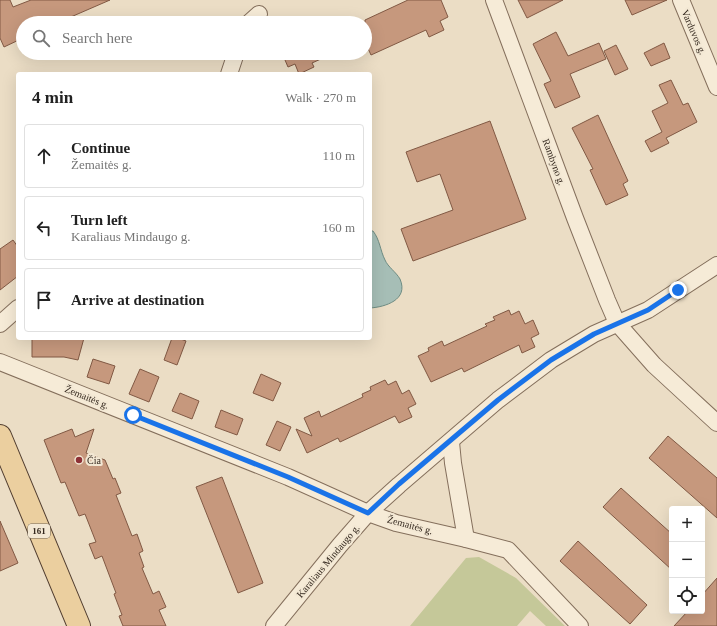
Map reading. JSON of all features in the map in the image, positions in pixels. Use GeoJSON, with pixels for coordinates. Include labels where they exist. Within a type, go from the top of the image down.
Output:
{"type":"FeatureCollection","features":[{"type":"Feature","properties":{"kind":"main road","name":"161"},"geometry":{"type":"LineString","coordinates":[[0,436],[79,626]]}},
{"type":"Feature","properties":{"kind":"street","name":"Rambyno g."},"geometry":{"type":"LineString","coordinates":[[494,0],[575,218],[617,323],[654,365],[717,423]]}},
{"type":"Feature","properties":{"kind":"street","name":"Varduvos g."},"geometry":{"type":"LineString","coordinates":[[681,0],[717,87]]}},
{"type":"Feature","properties":{"kind":"street"},"geometry":{"type":"LineString","coordinates":[[230,72],[234,60]]}},
{"type":"Feature","properties":{"kind":"street","name":"Karaliaus Mindaugo g."},"geometry":{"type":"LineString","coordinates":[[274,626],[368,513],[399,484],[451,442],[498,400],[551,360],[594,334],[648,310],[717,265]]}},
{"type":"Feature","properties":{"kind":"street"},"geometry":{"type":"LineString","coordinates":[[0,324],[16,310]]}},
{"type":"Feature","properties":{"kind":"street","name":"Žemaitės g."},"geometry":{"type":"LineString","coordinates":[[0,362],[288,477],[368,513],[396,522],[508,550],[580,626]]}},
{"type":"Feature","properties":{"kind":"street"},"geometry":{"type":"LineString","coordinates":[[451,442],[452,463],[466,539]]}},
{"type":"Feature","properties":{"kind":"green space"},"geometry":{"type":"Polygon","coordinates":[[[479,557],[516,578],[565,626],[546,626],[530,611],[517,626],[410,626],[466,558],[479,557]]]}},
{"type":"Feature","properties":{"kind":"water"},"geometry":{"type":"Polygon","coordinates":[[[372,231],[379,241],[385,260],[400,279],[402,286],[401,292],[394,301],[382,306],[372,308],[372,231]]]}},
{"type":"Feature","properties":{"kind":"building"},"geometry":{"type":"Polygon","coordinates":[[[0,0],[10,0],[13,7],[31,0],[110,0],[73,16],[16,16],[16,41],[4,47],[0,38],[0,0]]]}},
{"type":"Feature","properties":{"kind":"building"},"geometry":{"type":"Polygon","coordinates":[[[408,0],[441,0],[448,17],[440,21],[444,30],[429,37],[426,30],[372,55],[372,17],[408,0]]]}},
{"type":"Feature","properties":{"kind":"building"},"geometry":{"type":"Polygon","coordinates":[[[518,0],[563,0],[527,18],[518,0]]]}},
{"type":"Feature","properties":{"kind":"building"},"geometry":{"type":"Polygon","coordinates":[[[625,0],[667,0],[632,15],[625,0]]]}},
{"type":"Feature","properties":{"kind":"building"},"geometry":{"type":"Polygon","coordinates":[[[556,32],[568,56],[599,43],[606,59],[570,74],[580,97],[555,108],[544,84],[551,81],[533,44],[556,32]]]}},
{"type":"Feature","properties":{"kind":"building"},"geometry":{"type":"Polygon","coordinates":[[[664,43],[670,58],[651,66],[644,53],[664,43]]]}},
{"type":"Feature","properties":{"kind":"building"},"geometry":{"type":"Polygon","coordinates":[[[616,45],[628,69],[615,75],[604,51],[616,45]]]}},
{"type":"Feature","properties":{"kind":"building"},"geometry":{"type":"Polygon","coordinates":[[[285,60],[319,60],[312,63],[314,67],[303,72],[298,72],[295,64],[288,67],[285,60]]]}},
{"type":"Feature","properties":{"kind":"building"},"geometry":{"type":"Polygon","coordinates":[[[671,80],[683,105],[688,103],[697,122],[666,138],[669,143],[651,152],[645,141],[662,132],[652,111],[668,103],[659,85],[671,80]]]}},
{"type":"Feature","properties":{"kind":"building"},"geometry":{"type":"Polygon","coordinates":[[[598,115],[628,181],[623,184],[628,195],[606,205],[590,170],[593,169],[572,128],[598,115]]]}},
{"type":"Feature","properties":{"kind":"building"},"geometry":{"type":"Polygon","coordinates":[[[490,121],[526,219],[413,261],[401,229],[453,210],[440,174],[417,182],[406,152],[490,121]]]}},
{"type":"Feature","properties":{"kind":"building"},"geometry":{"type":"Polygon","coordinates":[[[13,240],[16,244],[16,278],[0,290],[0,249],[13,240]]]}},
{"type":"Feature","properties":{"kind":"building"},"geometry":{"type":"Polygon","coordinates":[[[509,310],[511,315],[519,311],[525,324],[533,320],[539,334],[531,338],[535,347],[522,353],[519,345],[464,372],[462,368],[431,382],[418,356],[429,351],[428,348],[442,341],[444,346],[487,326],[485,324],[495,320],[493,317],[509,310]]]}},
{"type":"Feature","properties":{"kind":"building"},"geometry":{"type":"Polygon","coordinates":[[[32,340],[83,340],[78,360],[64,357],[32,357],[32,340]]]}},
{"type":"Feature","properties":{"kind":"building"},"geometry":{"type":"Polygon","coordinates":[[[171,340],[186,341],[177,365],[164,360],[171,340]]]}},
{"type":"Feature","properties":{"kind":"building"},"geometry":{"type":"Polygon","coordinates":[[[93,359],[115,366],[109,384],[87,377],[93,359]]]}},
{"type":"Feature","properties":{"kind":"building"},"geometry":{"type":"Polygon","coordinates":[[[140,369],[159,377],[149,402],[129,394],[140,369]]]}},
{"type":"Feature","properties":{"kind":"building"},"geometry":{"type":"Polygon","coordinates":[[[261,374],[281,383],[273,401],[253,393],[261,374]]]}},
{"type":"Feature","properties":{"kind":"building"},"geometry":{"type":"Polygon","coordinates":[[[385,380],[388,385],[396,381],[402,394],[409,390],[416,404],[408,408],[412,417],[399,423],[395,416],[340,442],[338,438],[307,453],[296,429],[312,436],[304,418],[319,411],[321,417],[363,397],[362,394],[371,390],[370,387],[385,380]]]}},
{"type":"Feature","properties":{"kind":"building"},"geometry":{"type":"Polygon","coordinates":[[[180,393],[199,401],[192,419],[172,411],[180,393]]]}},
{"type":"Feature","properties":{"kind":"building"},"geometry":{"type":"Polygon","coordinates":[[[221,410],[243,419],[237,435],[215,427],[221,410]]]}},
{"type":"Feature","properties":{"kind":"building"},"geometry":{"type":"Polygon","coordinates":[[[277,421],[291,427],[280,451],[266,445],[277,421]]]}},
{"type":"Feature","properties":{"kind":"building"},"geometry":{"type":"Polygon","coordinates":[[[72,429],[75,437],[94,429],[86,453],[105,460],[113,479],[115,478],[121,493],[116,495],[132,536],[137,534],[143,551],[139,553],[144,567],[142,568],[153,594],[159,591],[166,607],[159,610],[166,626],[123,626],[119,616],[122,615],[114,594],[116,593],[102,556],[95,559],[89,544],[96,542],[85,514],[79,516],[65,482],[61,483],[44,440],[72,429]]]}},
{"type":"Feature","properties":{"kind":"building"},"geometry":{"type":"Polygon","coordinates":[[[668,436],[717,478],[717,518],[705,506],[649,458],[668,436]]]}},
{"type":"Feature","properties":{"kind":"building"},"geometry":{"type":"Polygon","coordinates":[[[222,477],[263,583],[238,593],[196,487],[222,477]]]}},
{"type":"Feature","properties":{"kind":"building"},"geometry":{"type":"Polygon","coordinates":[[[621,488],[669,531],[669,567],[603,507],[621,488]]]}},
{"type":"Feature","properties":{"kind":"building"},"geometry":{"type":"Polygon","coordinates":[[[0,521],[18,563],[0,571],[0,521]]]}},
{"type":"Feature","properties":{"kind":"building"},"geometry":{"type":"Polygon","coordinates":[[[578,541],[647,605],[630,624],[560,561],[578,541]]]}},
{"type":"Feature","properties":{"kind":"building"},"geometry":{"type":"Polygon","coordinates":[[[717,578],[717,626],[674,626],[685,614],[705,614],[705,592],[717,578]]]}},
{"type":"Feature","properties":{"kind":"place","name":"Čia"},"geometry":{"type":"Point","coordinates":[79,460]}},
{"type":"Feature","properties":{"kind":"route"},"geometry":{"type":"LineString","coordinates":[[133,415],[288,477],[368,513],[399,484],[451,442],[498,400],[551,360],[594,334],[648,310],[678,290]]}}]}
